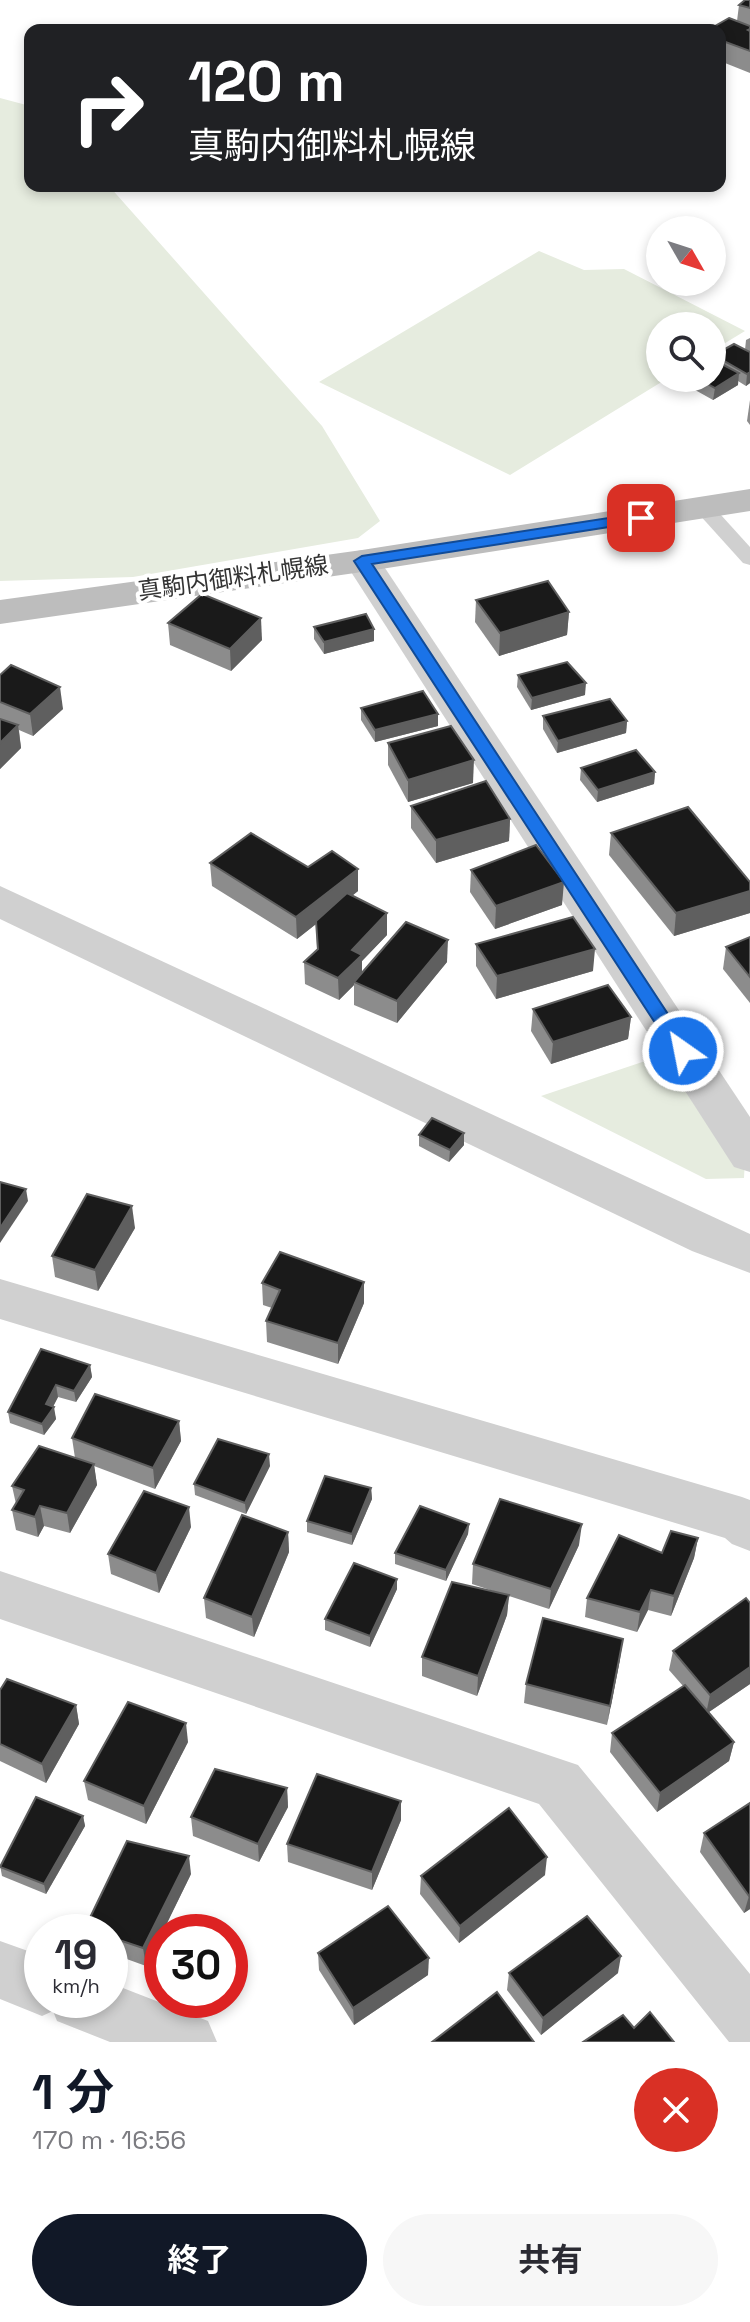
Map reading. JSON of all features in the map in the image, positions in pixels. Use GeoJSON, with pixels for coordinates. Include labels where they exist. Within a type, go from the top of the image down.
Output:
{"type":"FeatureCollection","features":[{"type":"Feature","properties":{"kind":"main road","name":"真駒内御料札幌線"},"geometry":{"type":"LineString","coordinates":[[0,612],[362,561],[750,500]]}},
{"type":"Feature","properties":{"kind":"street"},"geometry":{"type":"LineString","coordinates":[[362,561],[750,1154]]}},
{"type":"Feature","properties":{"kind":"street"},"geometry":{"type":"LineString","coordinates":[[0,901],[709,1238],[750,1254]]}},
{"type":"Feature","properties":{"kind":"street"},"geometry":{"type":"LineString","coordinates":[[1,1311],[727,1515],[742,1520],[750,1528]]}},
{"type":"Feature","properties":{"kind":"street"},"geometry":{"type":"LineString","coordinates":[[0,1595],[558,1784],[750,2021]]}},
{"type":"Feature","properties":{"kind":"street"},"geometry":{"type":"LineString","coordinates":[[0,1970],[24,1979]]}},
{"type":"Feature","properties":{"kind":"street"},"geometry":{"type":"LineString","coordinates":[[125,2018],[187,2042]]}},
{"type":"Feature","properties":{"kind":"lane"},"geometry":{"type":"LineString","coordinates":[[704,508],[750,559]]}},
{"type":"Feature","properties":{"kind":"shaded area"},"geometry":{"type":"Polygon","coordinates":[[[0,98],[24,104],[24,192],[114,192],[322,426],[380,521],[358,538],[133,577],[0,581],[0,98]]]}},
{"type":"Feature","properties":{"kind":"shaded area"},"geometry":{"type":"Polygon","coordinates":[[[539,251],[584,270],[624,269],[646,280],[646,296],[677,296],[708,312],[646,312],[646,392],[510,475],[319,382],[539,251]]]}},
{"type":"Feature","properties":{"kind":"shaded area"},"geometry":{"type":"Polygon","coordinates":[[[726,321],[745,331],[726,343],[726,321]]]}},
{"type":"Feature","properties":{"kind":"shaded area"},"geometry":{"type":"Polygon","coordinates":[[[678,1050],[746,1138],[744,1178],[706,1179],[541,1096],[678,1050]]]}},
{"type":"Feature","properties":{"kind":"building"},"geometry":{"type":"Polygon","coordinates":[[[750,0],[750,8],[739,5],[750,0]]]}},
{"type":"Feature","properties":{"kind":"building"},"geometry":{"type":"Polygon","coordinates":[[[729,18],[750,26],[750,51],[726,42],[726,24],[718,24],[729,18]]]}},
{"type":"Feature","properties":{"kind":"building"},"geometry":{"type":"Polygon","coordinates":[[[734,344],[750,352],[750,372],[747,374],[726,362],[726,348],[734,344]]]}},
{"type":"Feature","properties":{"kind":"building"},"geometry":{"type":"Polygon","coordinates":[[[726,366],[739,373],[726,381],[726,366]]]}},
{"type":"Feature","properties":{"kind":"building"},"geometry":{"type":"Polygon","coordinates":[[[548,581],[569,612],[500,633],[476,600],[548,581]]]}},
{"type":"Feature","properties":{"kind":"building"},"geometry":{"type":"Polygon","coordinates":[[[202,594],[261,618],[230,649],[168,623],[202,594]]]}},
{"type":"Feature","properties":{"kind":"building"},"geometry":{"type":"Polygon","coordinates":[[[366,614],[374,629],[324,642],[314,627],[366,614]]]}},
{"type":"Feature","properties":{"kind":"building"},"geometry":{"type":"Polygon","coordinates":[[[567,662],[586,683],[532,698],[518,675],[567,662]]]}},
{"type":"Feature","properties":{"kind":"building"},"geometry":{"type":"Polygon","coordinates":[[[11,665],[60,687],[30,714],[0,702],[0,675],[11,665]]]}},
{"type":"Feature","properties":{"kind":"building"},"geometry":{"type":"Polygon","coordinates":[[[423,691],[438,714],[375,730],[361,708],[423,691]]]}},
{"type":"Feature","properties":{"kind":"building"},"geometry":{"type":"Polygon","coordinates":[[[610,699],[627,721],[558,741],[543,716],[610,699]]]}},
{"type":"Feature","properties":{"kind":"building"},"geometry":{"type":"Polygon","coordinates":[[[0,719],[18,725],[0,743],[0,719]]]}},
{"type":"Feature","properties":{"kind":"building"},"geometry":{"type":"Polygon","coordinates":[[[451,726],[474,760],[408,780],[388,743],[451,726]]]}},
{"type":"Feature","properties":{"kind":"building"},"geometry":{"type":"Polygon","coordinates":[[[636,750],[655,772],[598,790],[581,768],[636,750]]]}},
{"type":"Feature","properties":{"kind":"building"},"geometry":{"type":"Polygon","coordinates":[[[486,781],[510,819],[436,840],[411,806],[486,781]]]}},
{"type":"Feature","properties":{"kind":"building"},"geometry":{"type":"Polygon","coordinates":[[[688,807],[750,882],[750,891],[676,913],[611,833],[688,807]]]}},
{"type":"Feature","properties":{"kind":"building"},"geometry":{"type":"Polygon","coordinates":[[[251,833],[308,867],[332,851],[358,869],[296,917],[210,863],[251,833]]]}},
{"type":"Feature","properties":{"kind":"building"},"geometry":{"type":"Polygon","coordinates":[[[536,845],[564,882],[496,906],[471,870],[536,845]]]}},
{"type":"Feature","properties":{"kind":"building"},"geometry":{"type":"Polygon","coordinates":[[[347,893],[387,913],[352,950],[362,955],[338,978],[304,962],[318,949],[316,921],[347,893]]]}},
{"type":"Feature","properties":{"kind":"building"},"geometry":{"type":"Polygon","coordinates":[[[573,917],[595,949],[497,976],[476,944],[573,917]]]}},
{"type":"Feature","properties":{"kind":"building"},"geometry":{"type":"Polygon","coordinates":[[[406,922],[448,940],[397,1001],[354,982],[406,922]]]}},
{"type":"Feature","properties":{"kind":"building"},"geometry":{"type":"Polygon","coordinates":[[[750,937],[750,977],[726,947],[750,937]]]}},
{"type":"Feature","properties":{"kind":"building"},"geometry":{"type":"Polygon","coordinates":[[[608,985],[631,1017],[553,1042],[533,1009],[608,985]]]}},
{"type":"Feature","properties":{"kind":"building"},"geometry":{"type":"Polygon","coordinates":[[[432,1118],[464,1133],[450,1150],[419,1135],[432,1118]]]}},
{"type":"Feature","properties":{"kind":"building"},"geometry":{"type":"Polygon","coordinates":[[[0,1182],[26,1189],[0,1228],[0,1182]]]}},
{"type":"Feature","properties":{"kind":"building"},"geometry":{"type":"Polygon","coordinates":[[[87,1194],[132,1206],[95,1270],[52,1256],[87,1194]]]}},
{"type":"Feature","properties":{"kind":"building"},"geometry":{"type":"Polygon","coordinates":[[[280,1252],[364,1282],[338,1343],[266,1321],[280,1290],[262,1283],[280,1252]]]}},
{"type":"Feature","properties":{"kind":"building"},"geometry":{"type":"Polygon","coordinates":[[[41,1349],[90,1365],[74,1391],[56,1385],[46,1404],[54,1407],[42,1424],[8,1412],[41,1349]]]}},
{"type":"Feature","properties":{"kind":"building"},"geometry":{"type":"Polygon","coordinates":[[[95,1394],[179,1421],[153,1468],[72,1438],[95,1394]]]}},
{"type":"Feature","properties":{"kind":"building"},"geometry":{"type":"Polygon","coordinates":[[[218,1439],[269,1454],[245,1503],[194,1484],[218,1439]]]}},
{"type":"Feature","properties":{"kind":"building"},"geometry":{"type":"Polygon","coordinates":[[[39,1446],[94,1464],[67,1513],[40,1506],[35,1517],[12,1510],[24,1490],[12,1486],[39,1446]]]}},
{"type":"Feature","properties":{"kind":"building"},"geometry":{"type":"Polygon","coordinates":[[[325,1476],[371,1488],[352,1534],[307,1521],[325,1476]]]}},
{"type":"Feature","properties":{"kind":"building"},"geometry":{"type":"Polygon","coordinates":[[[144,1491],[189,1507],[156,1573],[108,1554],[144,1491]]]}},
{"type":"Feature","properties":{"kind":"building"},"geometry":{"type":"Polygon","coordinates":[[[500,1499],[582,1524],[551,1589],[473,1564],[500,1499]]]}},
{"type":"Feature","properties":{"kind":"building"},"geometry":{"type":"Polygon","coordinates":[[[420,1506],[469,1524],[446,1570],[395,1553],[420,1506]]]}},
{"type":"Feature","properties":{"kind":"building"},"geometry":{"type":"Polygon","coordinates":[[[242,1515],[288,1532],[252,1617],[204,1598],[242,1515]]]}},
{"type":"Feature","properties":{"kind":"building"},"geometry":{"type":"Polygon","coordinates":[[[671,1531],[698,1538],[674,1596],[651,1590],[640,1612],[587,1598],[619,1535],[662,1553],[671,1531]]]}},
{"type":"Feature","properties":{"kind":"building"},"geometry":{"type":"Polygon","coordinates":[[[354,1563],[397,1579],[370,1636],[325,1619],[354,1563]]]}},
{"type":"Feature","properties":{"kind":"building"},"geometry":{"type":"Polygon","coordinates":[[[452,1582],[509,1595],[478,1676],[422,1657],[452,1582]]]}},
{"type":"Feature","properties":{"kind":"building"},"geometry":{"type":"Polygon","coordinates":[[[746,1598],[750,1603],[750,1667],[710,1695],[673,1651],[746,1598]]]}},
{"type":"Feature","properties":{"kind":"building"},"geometry":{"type":"Polygon","coordinates":[[[543,1618],[623,1639],[610,1706],[526,1684],[543,1618]]]}},
{"type":"Feature","properties":{"kind":"building"},"geometry":{"type":"Polygon","coordinates":[[[7,1679],[76,1705],[42,1764],[0,1744],[0,1690],[7,1679]]]}},
{"type":"Feature","properties":{"kind":"building"},"geometry":{"type":"Polygon","coordinates":[[[685,1685],[734,1742],[660,1793],[612,1733],[685,1685]]]}},
{"type":"Feature","properties":{"kind":"building"},"geometry":{"type":"Polygon","coordinates":[[[128,1702],[186,1723],[144,1806],[84,1781],[128,1702]]]}},
{"type":"Feature","properties":{"kind":"building"},"geometry":{"type":"Polygon","coordinates":[[[215,1769],[287,1788],[258,1844],[191,1817],[215,1769]]]}},
{"type":"Feature","properties":{"kind":"building"},"geometry":{"type":"Polygon","coordinates":[[[317,1774],[401,1801],[372,1872],[287,1844],[317,1774]]]}},
{"type":"Feature","properties":{"kind":"building"},"geometry":{"type":"Polygon","coordinates":[[[36,1797],[83,1816],[44,1884],[0,1867],[36,1797]]]}},
{"type":"Feature","properties":{"kind":"building"},"geometry":{"type":"Polygon","coordinates":[[[750,1803],[750,1895],[749,1896],[704,1833],[750,1803]]]}},
{"type":"Feature","properties":{"kind":"building"},"geometry":{"type":"Polygon","coordinates":[[[509,1808],[547,1857],[460,1926],[421,1876],[509,1808]]]}},
{"type":"Feature","properties":{"kind":"building"},"geometry":{"type":"Polygon","coordinates":[[[127,1841],[189,1856],[160,1914],[144,1914],[143,1948],[128,1943],[128,1914],[92,1914],[127,1841]]]}},
{"type":"Feature","properties":{"kind":"building"},"geometry":{"type":"Polygon","coordinates":[[[388,1906],[429,1958],[353,2008],[318,1953],[388,1906]]]}},
{"type":"Feature","properties":{"kind":"building"},"geometry":{"type":"Polygon","coordinates":[[[587,1916],[621,1956],[543,2018],[509,1973],[587,1916]]]}},
{"type":"Feature","properties":{"kind":"building"},"geometry":{"type":"Polygon","coordinates":[[[497,1992],[534,2042],[432,2042],[497,1992]]]}},
{"type":"Feature","properties":{"kind":"building"},"geometry":{"type":"Polygon","coordinates":[[[650,2012],[674,2042],[583,2042],[623,2015],[634,2028],[650,2012]]]}},
{"type":"Feature","properties":{"kind":"route"},"geometry":{"type":"LineString","coordinates":[[641,518],[362,561],[683,1051]]}}]}
